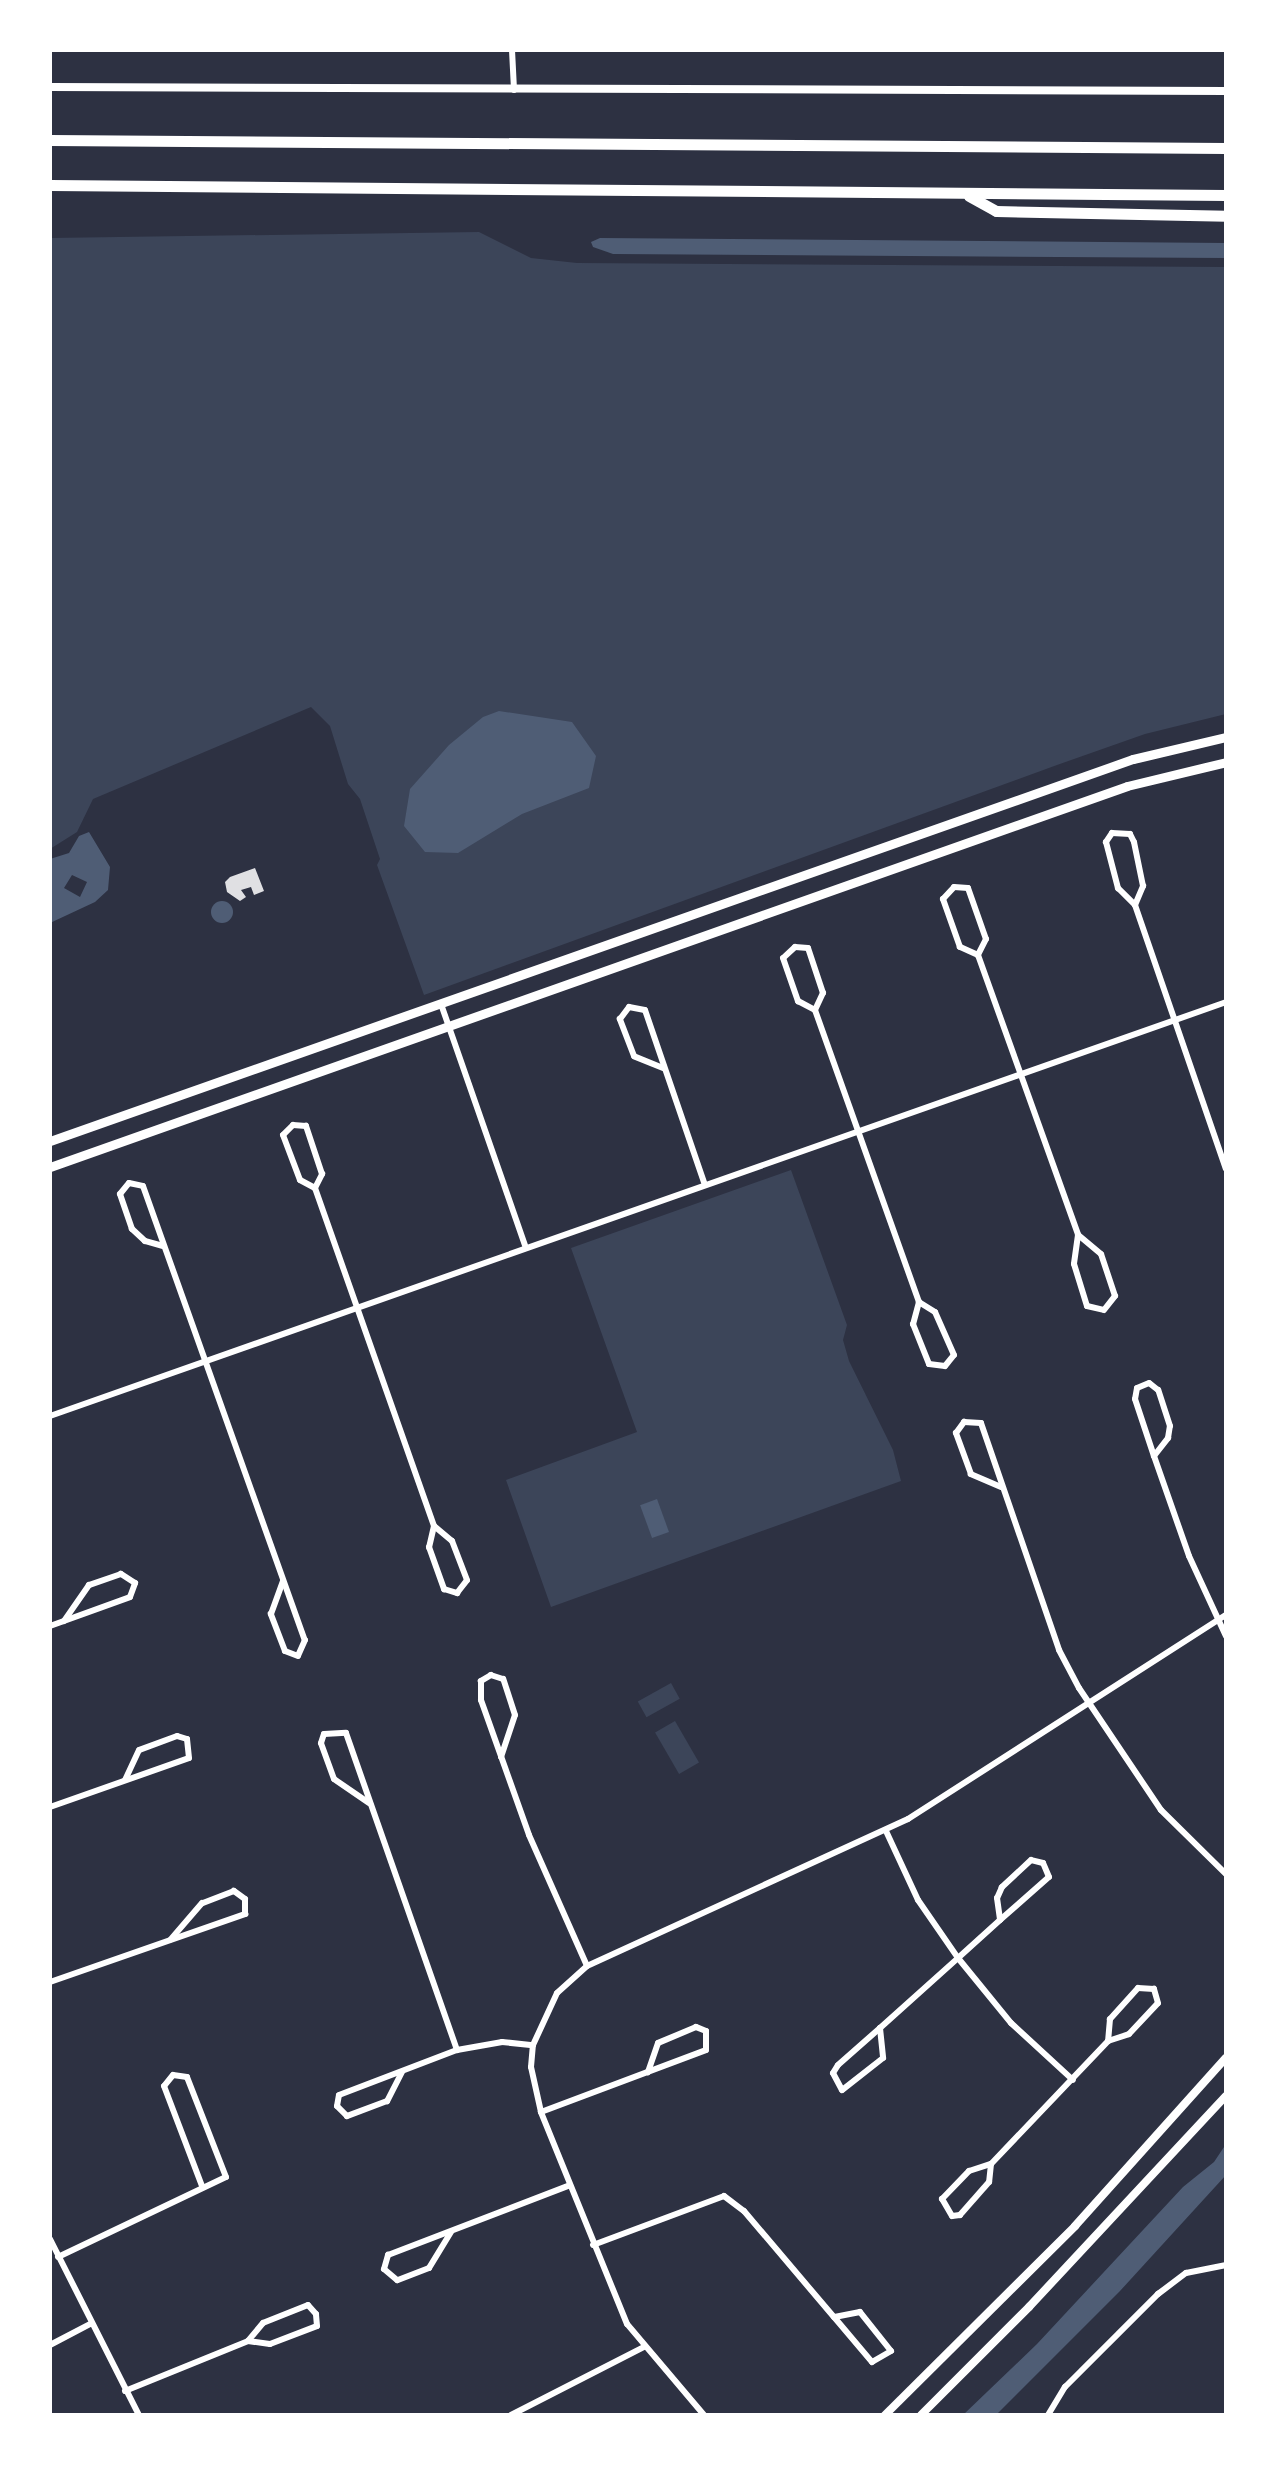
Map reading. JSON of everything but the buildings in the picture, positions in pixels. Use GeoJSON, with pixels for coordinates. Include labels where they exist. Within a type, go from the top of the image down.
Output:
{"type":"FeatureCollection","features":[{"type":"Feature","properties":{"kind":"highway"},"geometry":{"type":"LineString","coordinates":[[50,140],[1226,148]]}},
{"type":"Feature","properties":{"kind":"highway"},"geometry":{"type":"LineString","coordinates":[[50,185],[1226,195]]}},
{"type":"Feature","properties":{"kind":"highway"},"geometry":{"type":"LineString","coordinates":[[965,194],[996,211],[1226,216]]}},
{"type":"Feature","properties":{"kind":"main road"},"geometry":{"type":"LineString","coordinates":[[50,1141],[1133,759],[1226,737]]}},
{"type":"Feature","properties":{"kind":"main road"},"geometry":{"type":"LineString","coordinates":[[50,1167],[1127,786],[1226,762]]}},
{"type":"Feature","properties":{"kind":"street"},"geometry":{"type":"LineString","coordinates":[[512,50],[514,90]]}},
{"type":"Feature","properties":{"kind":"street"},"geometry":{"type":"LineString","coordinates":[[50,87],[1226,91]]}},
{"type":"Feature","properties":{"kind":"street"},"geometry":{"type":"LineString","coordinates":[[1135,905],[1143,886],[1142,865],[1134,842],[1121,831],[1106,842],[1109,860],[1118,888],[1135,905],[1171,1019],[1226,1169]]}},
{"type":"Feature","properties":{"kind":"street"},"geometry":{"type":"LineString","coordinates":[[978,955],[960,947],[943,899],[954,887],[968,888],[986,939],[978,955],[1078,1235],[1074,1264],[1087,1306],[1104,1310],[1115,1296],[1101,1254],[1078,1235]]}},
{"type":"Feature","properties":{"kind":"street"},"geometry":{"type":"LineString","coordinates":[[815,1010],[823,993],[808,948],[795,947],[783,958],[798,1001],[815,1010],[919,1302],[913,1324],[929,1364],[945,1366],[954,1355],[935,1312],[919,1302]]}},
{"type":"Feature","properties":{"kind":"street"},"geometry":{"type":"LineString","coordinates":[[50,1416],[1226,1002]]}},
{"type":"Feature","properties":{"kind":"street"},"geometry":{"type":"LineString","coordinates":[[441,1004],[526,1248]]}},
{"type":"Feature","properties":{"kind":"street"},"geometry":{"type":"LineString","coordinates":[[663,1068],[634,1056],[620,1019],[629,1007],[645,1010],[705,1185]]}},
{"type":"Feature","properties":{"kind":"street"},"geometry":{"type":"LineString","coordinates":[[315,1188],[322,1174],[306,1126],[293,1125],[283,1135],[300,1180],[315,1188],[434,1526],[452,1541],[467,1580],[457,1593],[444,1589],[429,1547],[434,1526]]}},
{"type":"Feature","properties":{"kind":"street"},"geometry":{"type":"LineString","coordinates":[[163,1246],[145,1241],[132,1229],[120,1194],[129,1183],[143,1186],[305,1640],[298,1656],[285,1651],[271,1614],[283,1581]]}},
{"type":"Feature","properties":{"kind":"street"},"geometry":{"type":"LineString","coordinates":[[1154,1456],[1168,1438],[1170,1426],[1158,1390],[1149,1383],[1137,1388],[1135,1399],[1154,1456],[1216,1620],[1226,1636]]}},
{"type":"Feature","properties":{"kind":"street"},"geometry":{"type":"LineString","coordinates":[[1001,1487],[971,1474],[956,1433],[964,1422],[981,1423],[1059,1650],[1088,1702],[1161,1810],[1226,1874]]}},
{"type":"Feature","properties":{"kind":"street"},"geometry":{"type":"LineString","coordinates":[[50,1626],[64,1621],[130,1597],[135,1583],[121,1574],[89,1585],[81,1590],[64,1621]]}},
{"type":"Feature","properties":{"kind":"street"},"geometry":{"type":"LineString","coordinates":[[704,2415],[644,2347],[610,2291],[541,2112],[531,2067],[533,2045],[557,1993],[587,1966],[886,1831],[1226,1615]]}},
{"type":"Feature","properties":{"kind":"street"},"geometry":{"type":"LineString","coordinates":[[501,1757],[515,1715],[503,1679],[491,1675],[479,1688],[501,1757],[545,1875],[587,1966]]}},
{"type":"Feature","properties":{"kind":"street"},"geometry":{"type":"LineString","coordinates":[[369,1803],[334,1779],[321,1743],[324,1734],[346,1733],[457,2050]]}},
{"type":"Feature","properties":{"kind":"street"},"geometry":{"type":"LineString","coordinates":[[50,1807],[189,1758],[187,1739],[177,1736],[139,1750],[125,1780]]}},
{"type":"Feature","properties":{"kind":"street"},"geometry":{"type":"LineString","coordinates":[[886,1831],[918,1900],[958,1958],[1011,2023],[1073,2080]]}},
{"type":"Feature","properties":{"kind":"street"},"geometry":{"type":"LineString","coordinates":[[880,2028],[883,2058],[842,2090],[833,2073],[838,2065],[1049,1877],[1043,1863],[1031,1860],[1002,1887],[997,1909],[1000,1920]]}},
{"type":"Feature","properties":{"kind":"street"},"geometry":{"type":"LineString","coordinates":[[50,1982],[245,1914],[245,1899],[234,1891],[202,1903],[171,1939]]}},
{"type":"Feature","properties":{"kind":"street"},"geometry":{"type":"LineString","coordinates":[[991,2164],[989,2182],[960,2215],[952,2216],[942,2199],[969,2171],[991,2164],[1108,2041],[1129,2034],[1158,2003],[1154,1989],[1138,1988],[1110,2019],[1108,2041]]}},
{"type":"Feature","properties":{"kind":"street"},"geometry":{"type":"LineString","coordinates":[[541,2112],[648,2072],[706,2050],[706,2031],[696,2027],[658,2043],[648,2072]]}},
{"type":"Feature","properties":{"kind":"street"},"geometry":{"type":"LineString","coordinates":[[402,2072],[387,2101],[347,2116],[337,2106],[339,2095],[457,2050],[502,2042],[533,2045]]}},
{"type":"Feature","properties":{"kind":"street"},"geometry":{"type":"LineString","coordinates":[[885,2415],[1075,2226],[1226,2058]]}},
{"type":"Feature","properties":{"kind":"street"},"geometry":{"type":"LineString","coordinates":[[58,2257],[186,2200],[202,2186],[226,2177],[187,2077],[173,2075],[164,2086],[202,2186]]}},
{"type":"Feature","properties":{"kind":"street"},"geometry":{"type":"LineString","coordinates":[[921,2415],[1040,2296],[1226,2096]]}},
{"type":"Feature","properties":{"kind":"street"},"geometry":{"type":"LineString","coordinates":[[451,2232],[429,2268],[397,2280],[384,2269],[388,2255],[570,2185]]}},
{"type":"Feature","properties":{"kind":"street"},"geometry":{"type":"LineString","coordinates":[[593,2245],[724,2196],[744,2211],[872,2362],[891,2351],[860,2312],[834,2317]]}},
{"type":"Feature","properties":{"kind":"street"},"geometry":{"type":"LineString","coordinates":[[50,2239],[90,2324],[139,2415]]}},
{"type":"Feature","properties":{"kind":"street"},"geometry":{"type":"LineString","coordinates":[[1048,2415],[1065,2387],[1158,2294],[1186,2273],[1226,2265]]}},
{"type":"Feature","properties":{"kind":"street"},"geometry":{"type":"LineString","coordinates":[[125,2391],[248,2341],[263,2323],[308,2305],[316,2314],[317,2326],[270,2344],[248,2341]]}},
{"type":"Feature","properties":{"kind":"street"},"geometry":{"type":"LineString","coordinates":[[50,2345],[90,2324]]}},
{"type":"Feature","properties":{"kind":"street"},"geometry":{"type":"LineString","coordinates":[[511,2415],[644,2347]]}},
{"type":"Feature","properties":{"kind":"shaded area"},"geometry":{"type":"Polygon","coordinates":[[[479,232],[531,258],[577,263],[1226,267],[1226,714],[1145,734],[424,995],[377,865],[380,859],[360,799],[348,784],[330,726],[311,707],[93,799],[77,832],[50,849],[50,238],[479,232]]]}},
{"type":"Feature","properties":{"kind":"shaded area"},"geometry":{"type":"Polygon","coordinates":[[[600,238],[1226,243],[1226,258],[613,254],[593,247],[591,242],[600,238]]]}},
{"type":"Feature","properties":{"kind":"shaded area"},"geometry":{"type":"Polygon","coordinates":[[[499,711],[572,722],[596,756],[589,788],[522,814],[458,853],[425,852],[404,826],[410,789],[449,745],[483,717],[499,711]]]}},
{"type":"Feature","properties":{"kind":"shaded area"},"geometry":{"type":"Polygon","coordinates":[[[89,832],[110,867],[108,890],[95,902],[50,923],[50,859],[69,853],[79,836],[89,832]],[[72,875],[64,888],[80,897],[87,882],[72,875]]]}},
{"type":"Feature","properties":{"kind":"shaded area"},"geometry":{"type":"Polygon","coordinates":[[[222,901],[230,904],[233,912],[230,920],[222,923],[214,920],[211,912],[214,904],[222,901]]]}},
{"type":"Feature","properties":{"kind":"shaded area"},"geometry":{"type":"Polygon","coordinates":[[[791,1170],[847,1325],[843,1340],[849,1361],[893,1450],[901,1481],[551,1607],[506,1480],[637,1432],[571,1248],[791,1170]]]}},
{"type":"Feature","properties":{"kind":"shaded area"},"geometry":{"type":"Polygon","coordinates":[[[657,1499],[669,1532],[652,1538],[640,1505],[657,1499]]]}},
{"type":"Feature","properties":{"kind":"shaded area"},"geometry":{"type":"Polygon","coordinates":[[[671,1683],[680,1699],[646,1717],[638,1701],[671,1683]]]}},
{"type":"Feature","properties":{"kind":"shaded area"},"geometry":{"type":"Polygon","coordinates":[[[675,1721],[699,1763],[679,1774],[655,1733],[675,1721]]]}},
{"type":"Feature","properties":{"kind":"shaded area"},"geometry":{"type":"Polygon","coordinates":[[[1226,2144],[1226,2175],[1120,2291],[996,2415],[963,2415],[1037,2344],[1183,2187],[1214,2162],[1226,2144]]]}}]}
